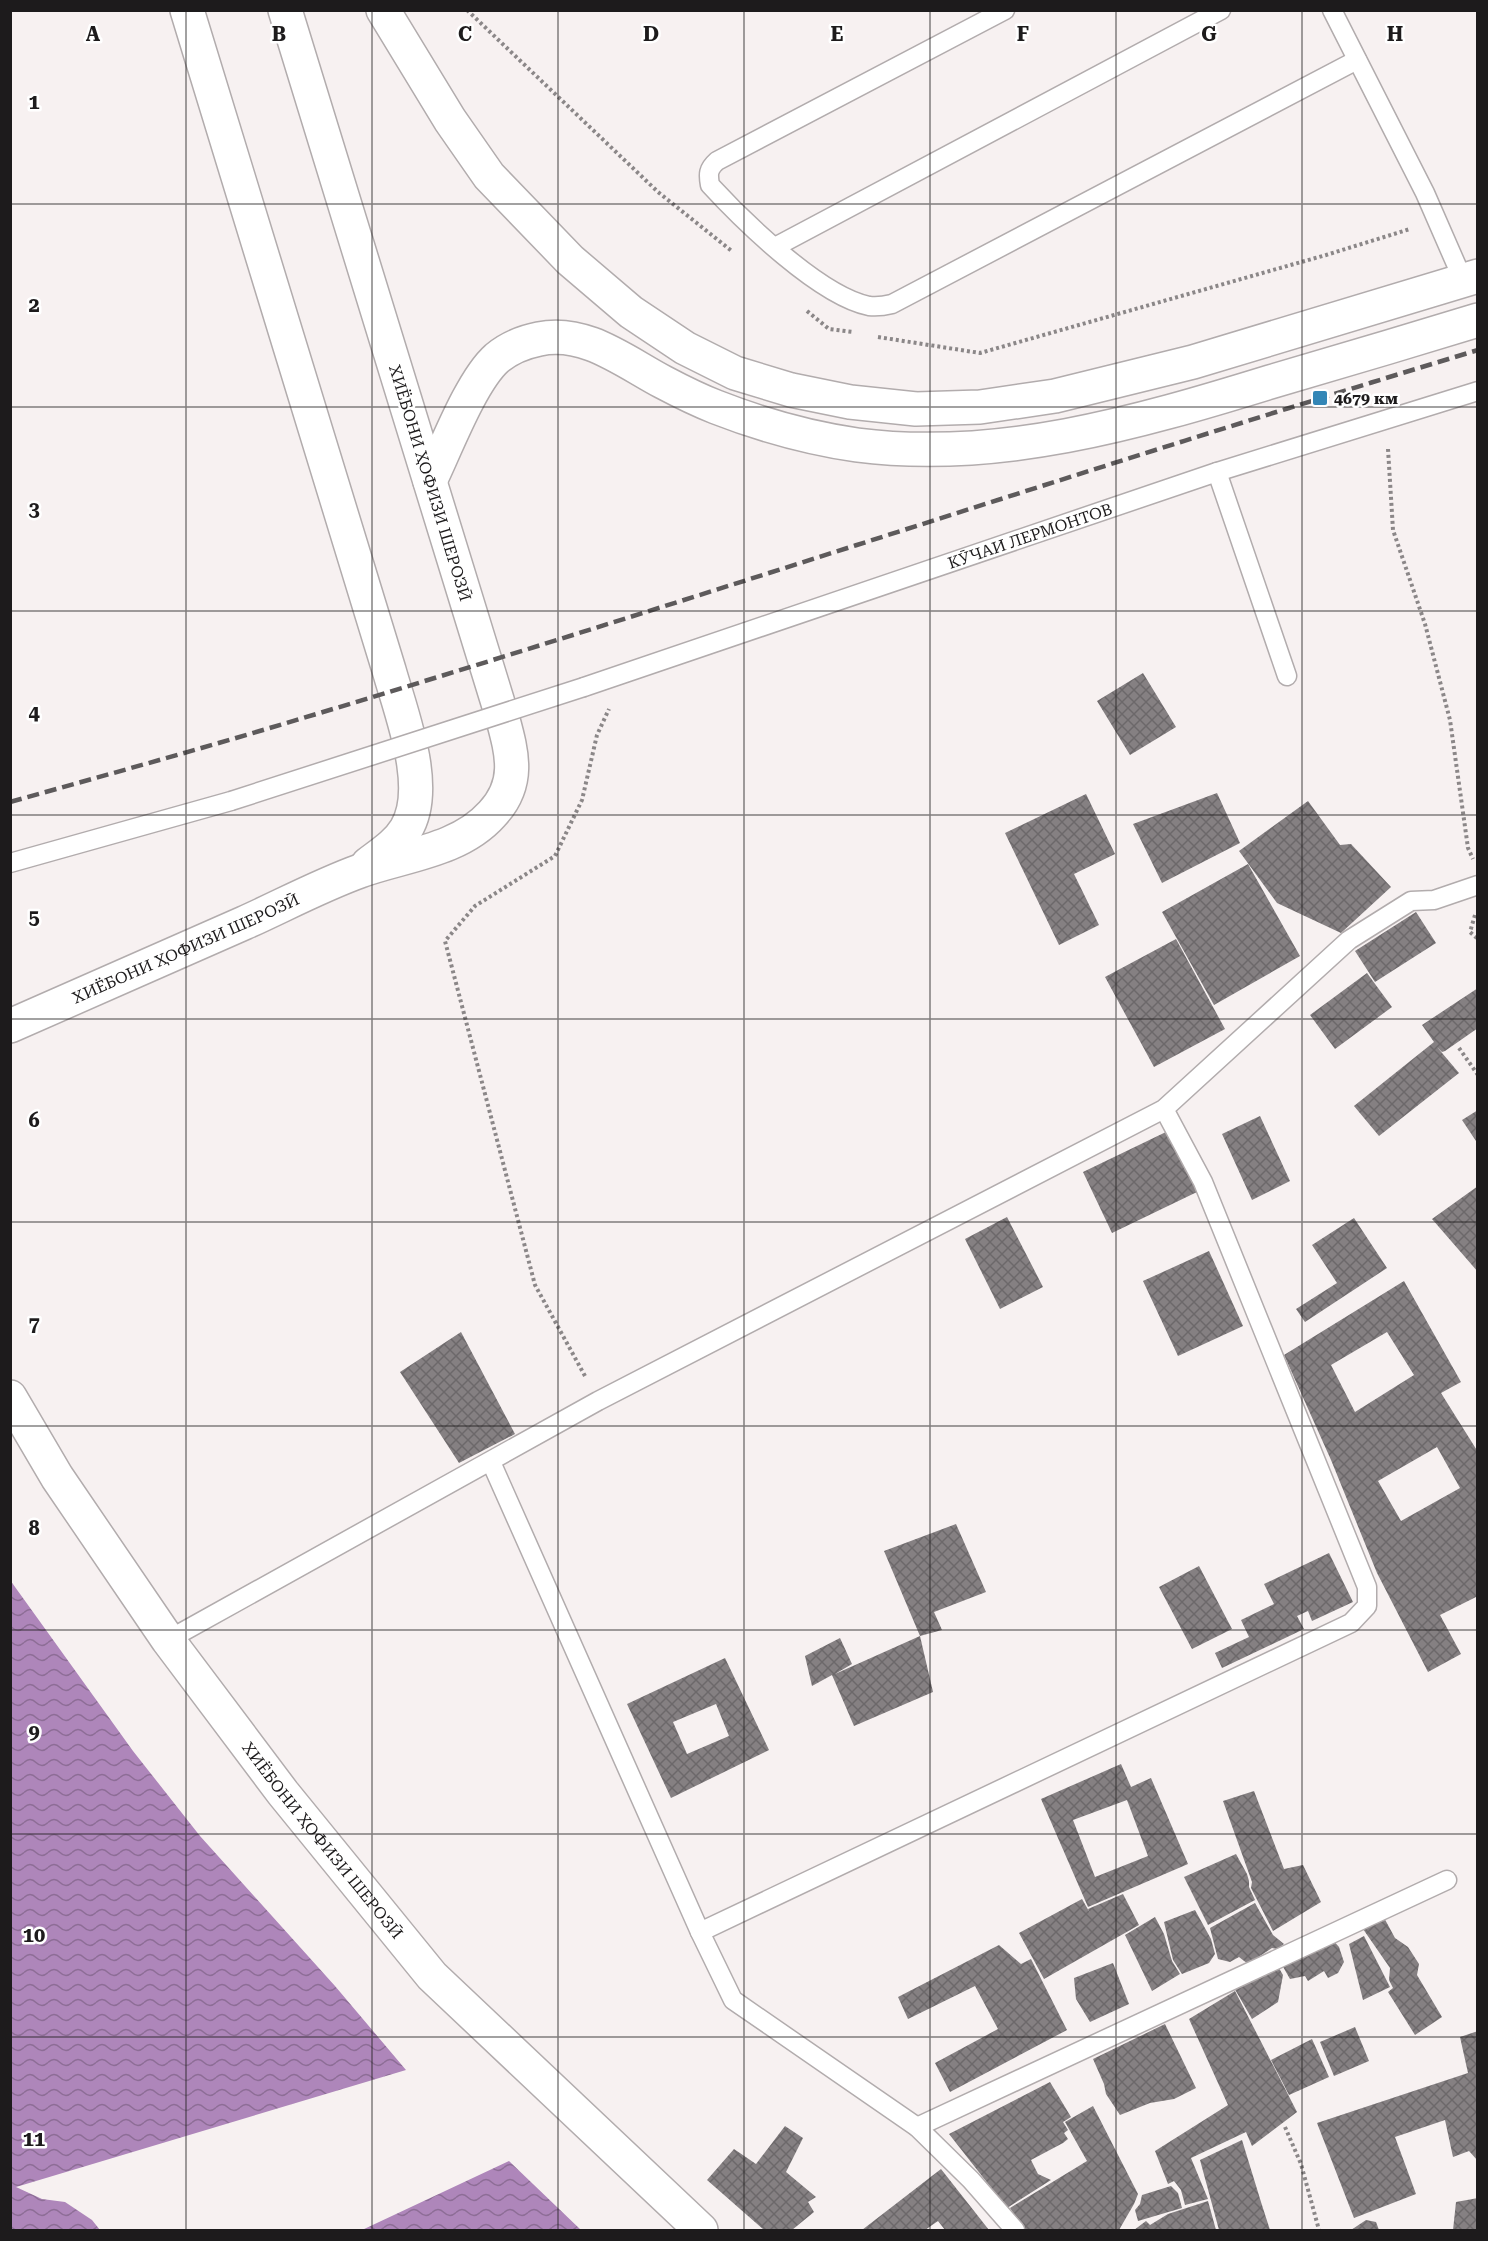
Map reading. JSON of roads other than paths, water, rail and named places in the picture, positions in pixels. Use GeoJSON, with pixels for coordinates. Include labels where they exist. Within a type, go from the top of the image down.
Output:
{"type":"FeatureCollection","features":[{"type":"Feature","properties":{"kind":"main road","name":"ХИЁБОНИ ҲОФИЗИ ШЕРОЗӢ"},"geometry":{"type":"LineString","coordinates":[[187,10],[389,670],[411,751],[415,791],[412,814],[406,829],[394,843],[360,871]]}},
{"type":"Feature","properties":{"kind":"main road","name":"ХИЁБОНИ ҲОФИЗИ ШЕРОЗӢ"},"geometry":{"type":"LineString","coordinates":[[10,1026],[360,871],[424,852],[465,836],[493,814],[503,800],[513,771],[509,742],[285,10]]}},
{"type":"Feature","properties":{"kind":"main road"},"geometry":{"type":"LineString","coordinates":[[383,10],[444,112],[477,160],[508,197],[570,260],[631,312],[685,348],[735,373],[791,390],[850,402],[916,409],[980,407],[1055,396],[1183,365],[1470,278],[1477,320],[1213,400],[1130,422],[1031,441],[951,450],[858,445],[767,425],[692,396],[590,344],[572,338],[542,338],[511,349],[487,369],[469,400],[430,481]]}},
{"type":"Feature","properties":{"kind":"main road","name":"ХИЁБОНИ ҲОФИЗИ ШЕРОЗӢ"},"geometry":{"type":"LineString","coordinates":[[10,1397],[57,1477],[168,1640],[283,1793],[432,1976],[700,2230]]}},
{"type":"Feature","properties":{"kind":"lane"},"geometry":{"type":"LineString","coordinates":[[1005,10],[710,166],[708,174],[710,185],[775,247],[822,284],[839,294],[869,306],[882,307],[892,304],[1357,60]]}},
{"type":"Feature","properties":{"kind":"lane"},"geometry":{"type":"LineString","coordinates":[[775,247],[1221,10]]}},
{"type":"Feature","properties":{"kind":"lane"},"geometry":{"type":"LineString","coordinates":[[1332,10],[1438,220],[1470,278]]}},
{"type":"Feature","properties":{"kind":"lane","name":"КӮЧАИ ЛЕРМОНТОВ"},"geometry":{"type":"LineString","coordinates":[[10,863],[231,801],[584,687],[1218,472],[1478,391]]}},
{"type":"Feature","properties":{"kind":"lane"},"geometry":{"type":"LineString","coordinates":[[1218,472],[1287,676]]}},
{"type":"Feature","properties":{"kind":"lane"},"geometry":{"type":"LineString","coordinates":[[168,1640],[598,1401],[1164,1109],[1349,940],[1410,901],[1434,900],[1478,885]]}},
{"type":"Feature","properties":{"kind":"lane"},"geometry":{"type":"LineString","coordinates":[[700,1932],[1351,1623],[1367,1606],[1367,1587],[1203,1182],[1164,1109]]}},
{"type":"Feature","properties":{"kind":"lane"},"geometry":{"type":"LineString","coordinates":[[491,1462],[700,1932],[733,2000],[917,2127],[971,2180],[1015,2230]]}},
{"type":"Feature","properties":{"kind":"lane"},"geometry":{"type":"LineString","coordinates":[[917,2127],[1447,1880]]}},
{"type":"Feature","properties":{"kind":"water"},"geometry":{"type":"Polygon","coordinates":[[[10,1580],[133,1751],[200,1836],[335,1986],[406,2070],[16,2187],[42,2199],[65,2202],[92,2220],[100,2230],[11,2230],[10,1580]]]}},
{"type":"Feature","properties":{"kind":"water"},"geometry":{"type":"Polygon","coordinates":[[[509,2161],[581,2230],[362,2230],[509,2161]]]}},
{"type":"Feature","properties":{"kind":"railway"},"geometry":{"type":"LineString","coordinates":[[10,802],[415,684],[1478,350]]}},
{"type":"Feature","properties":{"kind":"place","name":"4679 км"},"geometry":{"type":"Point","coordinates":[1320,398]}}]}
